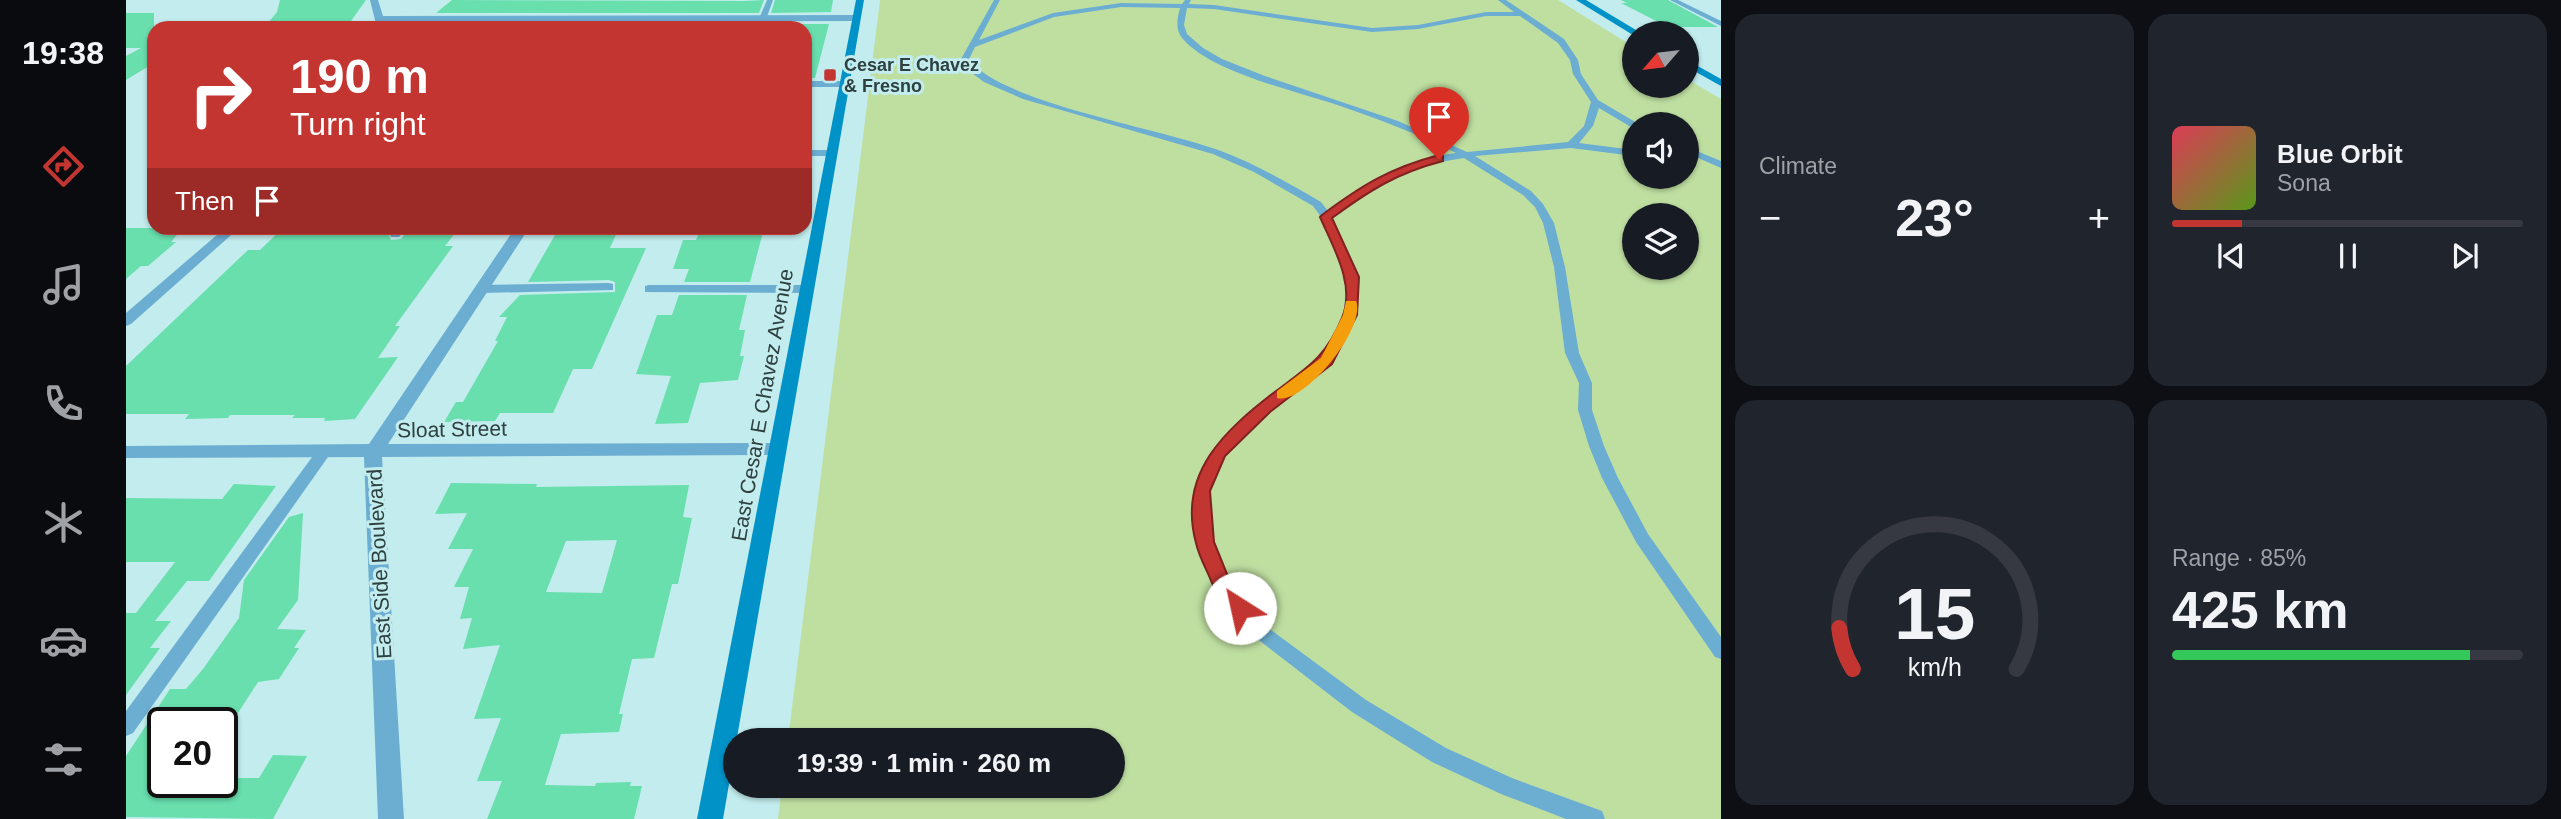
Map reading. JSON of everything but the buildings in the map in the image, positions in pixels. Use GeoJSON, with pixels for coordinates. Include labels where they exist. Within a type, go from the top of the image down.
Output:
{"type":"FeatureCollection","features":[{"type":"Feature","properties":{"kind":"main road","name":"East Cesar E Chavez Avenue"},"geometry":{"type":"LineString","coordinates":[[710,819],[860,0]]}},
{"type":"Feature","properties":{"kind":"main road"},"geometry":{"type":"LineString","coordinates":[[1580,0],[1622,25]]}},
{"type":"Feature","properties":{"kind":"main road"},"geometry":{"type":"LineString","coordinates":[[1699,70],[1721,83]]}},
{"type":"Feature","properties":{"kind":"street"},"geometry":{"type":"LineString","coordinates":[[374,0],[380,21]]}},
{"type":"Feature","properties":{"kind":"street"},"geometry":{"type":"LineString","coordinates":[[799,21],[856,18]]}},
{"type":"Feature","properties":{"kind":"street"},"geometry":{"type":"LineString","coordinates":[[812,85],[844,85]]}},
{"type":"Feature","properties":{"kind":"street"},"geometry":{"type":"LineString","coordinates":[[126,321],[224,235]]}},
{"type":"Feature","properties":{"kind":"street","name":"East Side Boulevard"},"geometry":{"type":"LineString","coordinates":[[391,819],[373,453],[517,235]]}},
{"type":"Feature","properties":{"kind":"street","name":"Sloat Street"},"geometry":{"type":"LineString","coordinates":[[126,452],[373,453],[778,449]]}},
{"type":"Feature","properties":{"kind":"lane"},"geometry":{"type":"LineString","coordinates":[[762,21],[770,0]]}},
{"type":"Feature","properties":{"kind":"lane"},"geometry":{"type":"LineString","coordinates":[[996,0],[965,59],[972,69],[987,80],[1050,104],[1216,152],[1257,170],[1317,204],[1326,217],[1352,277],[1350,315],[1327,361],[1265,408],[1217,453],[1201,491],[1205,542],[1223,588],[1257,629],[1359,706],[1439,755],[1508,787],[1594,819]]}},
{"type":"Feature","properties":{"kind":"lane"},"geometry":{"type":"LineString","coordinates":[[1501,0],[1561,40],[1574,60],[1577,74],[1595,102],[1622,118]]}},
{"type":"Feature","properties":{"kind":"lane"},"geometry":{"type":"LineString","coordinates":[[1673,0],[1721,24]]}},
{"type":"Feature","properties":{"kind":"lane"},"geometry":{"type":"LineString","coordinates":[[971,46],[1013,28],[1073,10],[1121,5],[1187,3],[1372,30],[1418,27],[1486,15],[1524,14]]}},
{"type":"Feature","properties":{"kind":"lane"},"geometry":{"type":"LineString","coordinates":[[1187,3],[1180,23],[1183,34],[1203,51],[1245,70],[1431,136],[1466,153],[1531,196],[1557,248],[1562,304],[1570,341],[1586,385],[1585,411],[1618,498],[1655,562],[1721,651]]}},
{"type":"Feature","properties":{"kind":"lane"},"geometry":{"type":"LineString","coordinates":[[1571,145],[1580,139],[1595,114],[1595,102]]}},
{"type":"Feature","properties":{"kind":"lane"},"geometry":{"type":"LineString","coordinates":[[1326,217],[1373,183],[1406,167],[1466,153],[1571,145],[1622,151]]}},
{"type":"Feature","properties":{"kind":"lane"},"geometry":{"type":"LineString","coordinates":[[812,154],[831,157]]}},
{"type":"Feature","properties":{"kind":"lane"},"geometry":{"type":"LineString","coordinates":[[1699,155],[1721,166]]}},
{"type":"Feature","properties":{"kind":"lane"},"geometry":{"type":"LineString","coordinates":[[812,159],[831,157]]}},
{"type":"Feature","properties":{"kind":"lane"},"geometry":{"type":"LineString","coordinates":[[1699,163],[1721,166]]}},
{"type":"Feature","properties":{"kind":"lane"},"geometry":{"type":"LineString","coordinates":[[481,289],[608,287]]}},
{"type":"Feature","properties":{"kind":"lane"},"geometry":{"type":"LineString","coordinates":[[649,289],[807,289]]}},
{"type":"Feature","properties":{"kind":"lane"},"geometry":{"type":"LineString","coordinates":[[126,726],[323,453]]}},
{"type":"Feature","properties":{"kind":"green space"},"geometry":{"type":"Polygon","coordinates":[[[880,0],[1558,0],[1622,40],[1622,98],[1699,98],[1699,86],[1721,99],[1721,819],[778,819],[781,798],[1125,798],[1125,728],[789,728],[880,0]]]}},
{"type":"Feature","properties":{"kind":"slow traffic"},"geometry":{"type":"LineString","coordinates":[[1282,395],[1327,361],[1350,315],[1351,304]]}},
{"type":"Feature","properties":{"kind":"place","name":"Cesar E Chavez & Fresno"},"geometry":{"type":"Point","coordinates":[830,75]}},
{"type":"Feature","properties":{"kind":"route"},"geometry":{"type":"LineString","coordinates":[[1240,608],[1223,588],[1205,542],[1201,491],[1217,453],[1265,408],[1327,361],[1350,315],[1352,277],[1326,217],[1373,183],[1406,167],[1439,159]]}}]}
